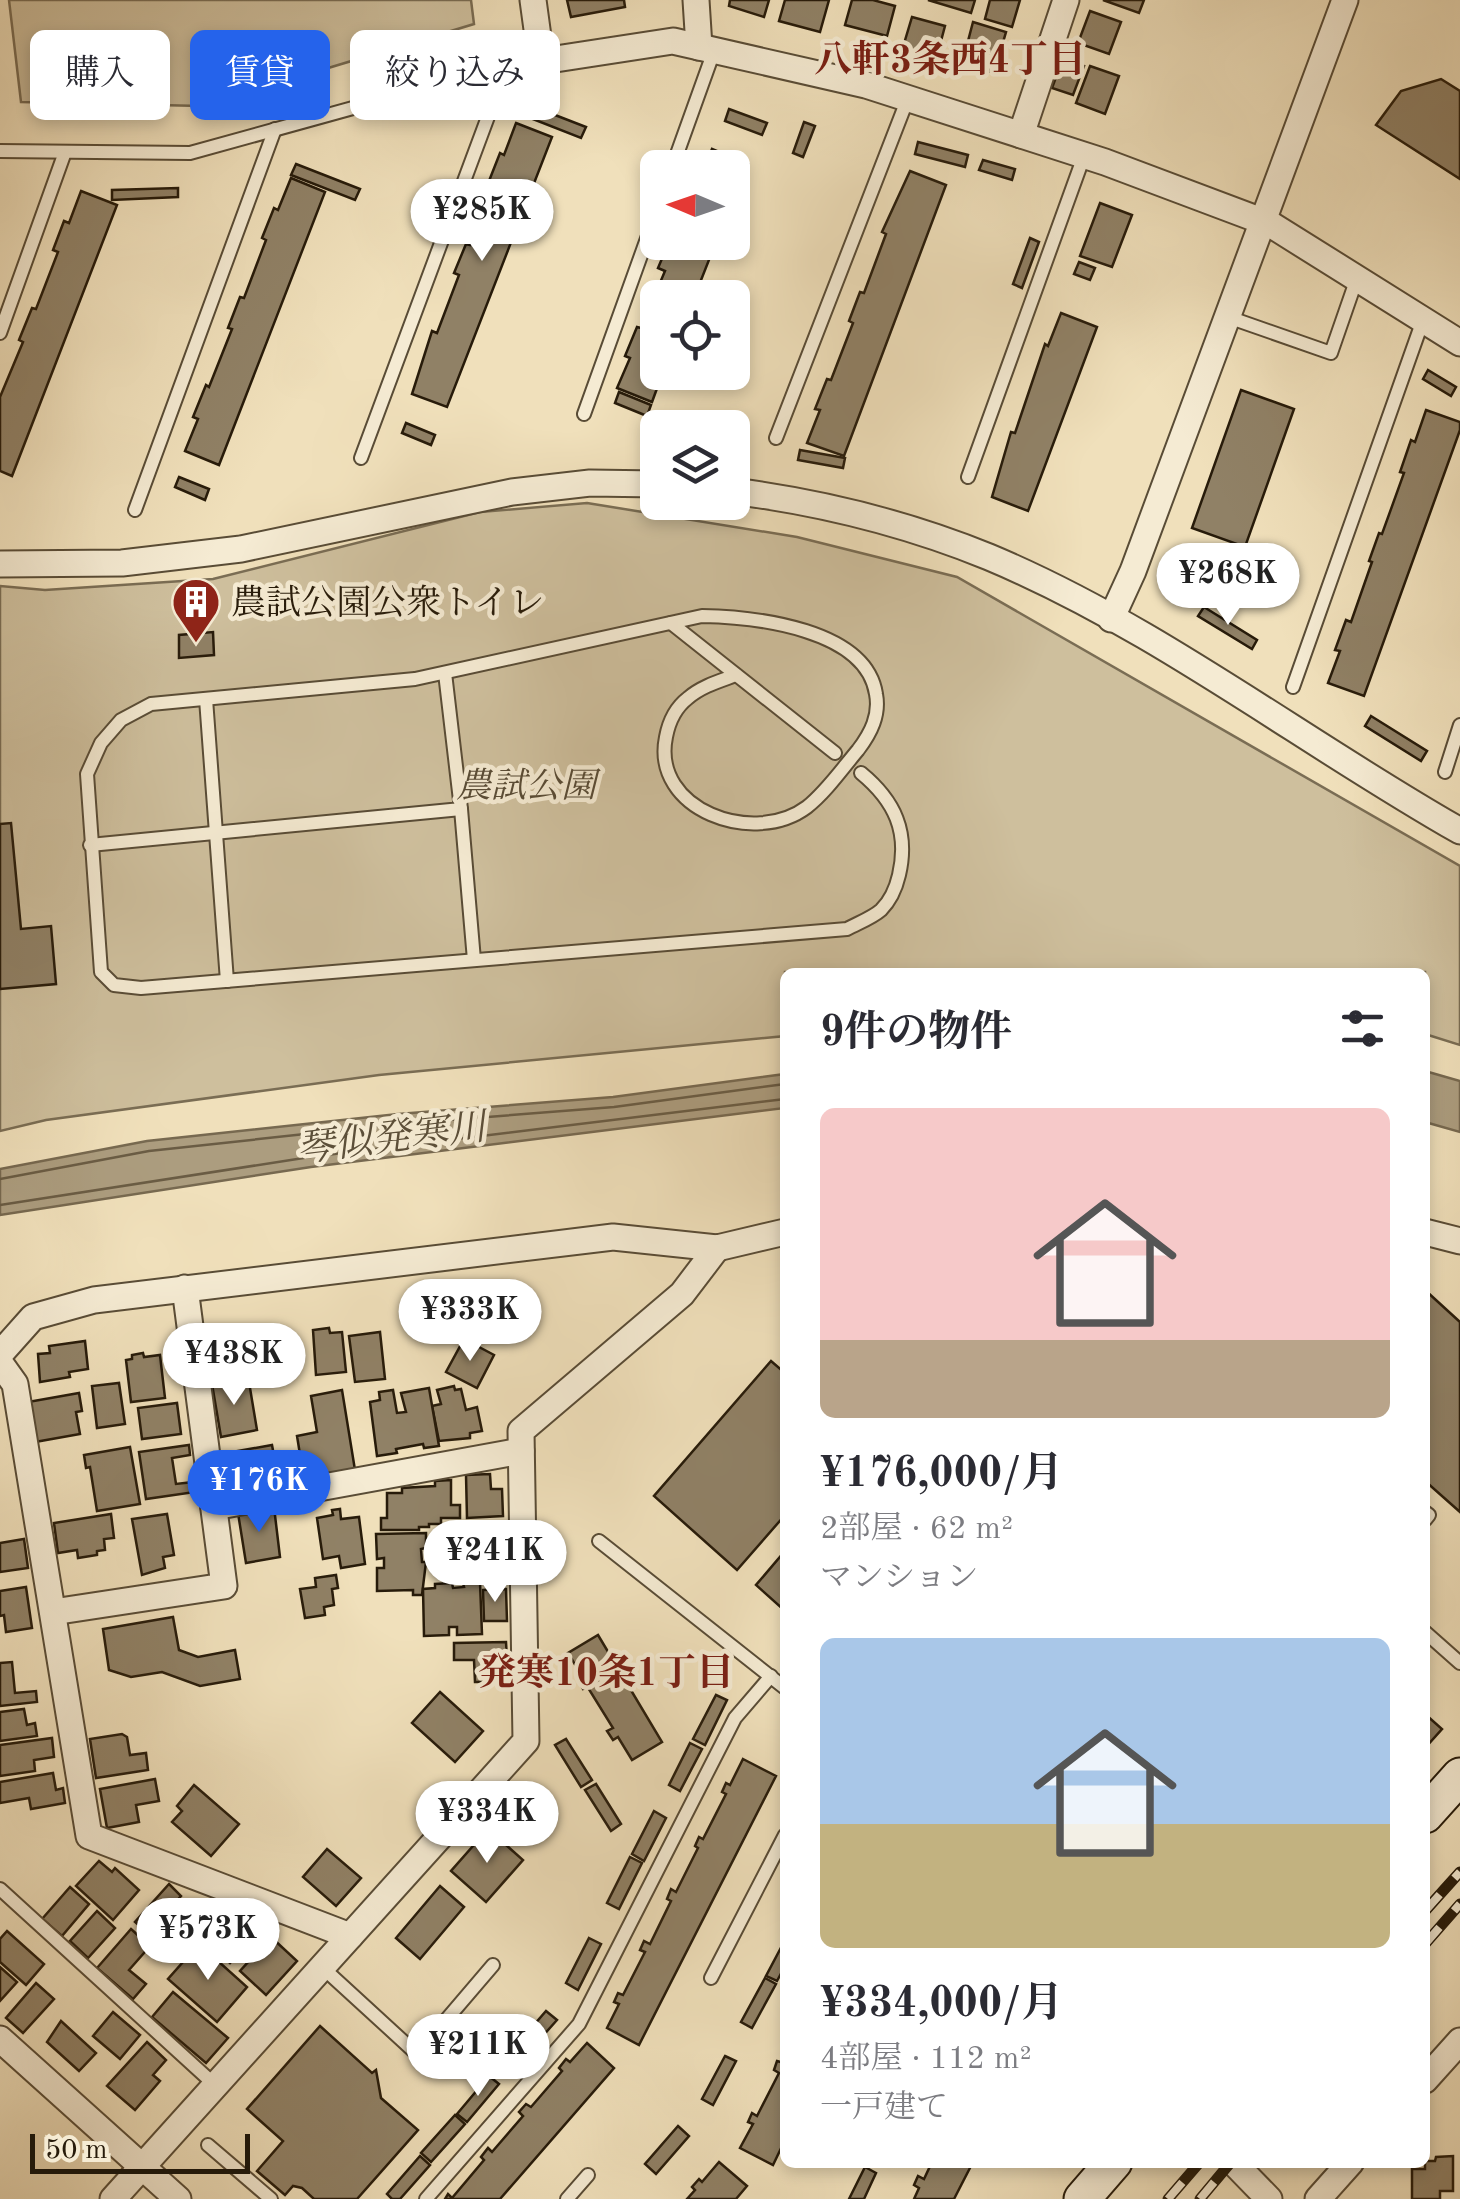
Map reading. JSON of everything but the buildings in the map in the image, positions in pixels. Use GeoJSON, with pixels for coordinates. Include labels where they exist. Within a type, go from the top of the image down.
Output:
{"type":"FeatureCollection","features":[{"type":"Feature","properties":{"kind":"street"},"geometry":{"type":"LineString","coordinates":[[534,0],[537,30]]}},
{"type":"Feature","properties":{"kind":"street"},"geometry":{"type":"LineString","coordinates":[[696,0],[706,49]]}},
{"type":"Feature","properties":{"kind":"street"},"geometry":{"type":"LineString","coordinates":[[1021,135],[1066,0]]}},
{"type":"Feature","properties":{"kind":"street"},"geometry":{"type":"LineString","coordinates":[[1111,620],[1134,572],[1345,0]]}},
{"type":"Feature","properties":{"kind":"street"},"geometry":{"type":"LineString","coordinates":[[560,58],[672,41],[908,98],[1262,221],[1460,343]]}},
{"type":"Feature","properties":{"kind":"street"},"geometry":{"type":"LineString","coordinates":[[0,564],[122,563],[221,551],[512,492],[590,483],[640,484]]}},
{"type":"Feature","properties":{"kind":"street"},"geometry":{"type":"LineString","coordinates":[[750,493],[916,531],[990,558],[1111,620],[1460,831]]}},
{"type":"Feature","properties":{"kind":"street"},"geometry":{"type":"LineString","coordinates":[[0,1354],[33,1316],[94,1300],[613,1237],[716,1248],[780,1233]]}},
{"type":"Feature","properties":{"kind":"street"},"geometry":{"type":"LineString","coordinates":[[1430,1233],[1460,1241]]}},
{"type":"Feature","properties":{"kind":"street"},"geometry":{"type":"LineString","coordinates":[[112,2199],[526,1741],[521,1431],[682,1294],[716,1248]]}},
{"type":"Feature","properties":{"kind":"street"},"geometry":{"type":"LineString","coordinates":[[52,1612],[224,1586],[185,1288]]}},
{"type":"Feature","properties":{"kind":"street"},"geometry":{"type":"LineString","coordinates":[[0,1363],[16,1384],[89,1836],[350,1936]]}},
{"type":"Feature","properties":{"kind":"street"},"geometry":{"type":"LineString","coordinates":[[214,1507],[522,1450]]}},
{"type":"Feature","properties":{"kind":"street"},"geometry":{"type":"LineString","coordinates":[[1430,1810],[1460,1776]]}},
{"type":"Feature","properties":{"kind":"street"},"geometry":{"type":"LineString","coordinates":[[0,2040],[178,2199]]}},
{"type":"Feature","properties":{"kind":"street"},"geometry":{"type":"LineString","coordinates":[[1430,2074],[1460,2041]]}},
{"type":"Feature","properties":{"kind":"street"},"geometry":{"type":"LineString","coordinates":[[1082,2199],[1109,2168]]}},
{"type":"Feature","properties":{"kind":"street"},"geometry":{"type":"LineString","coordinates":[[1239,2168],[1270,2199]]}},
{"type":"Feature","properties":{"kind":"street"},"geometry":{"type":"LineString","coordinates":[[1318,2199],[1346,2168]]}},
{"type":"Feature","properties":{"kind":"lane"},"geometry":{"type":"LineString","coordinates":[[677,150],[706,49]]}},
{"type":"Feature","properties":{"kind":"lane"},"geometry":{"type":"LineString","coordinates":[[776,438],[908,98]]}},
{"type":"Feature","properties":{"kind":"lane"},"geometry":{"type":"LineString","coordinates":[[0,152],[190,153],[350,109]]}},
{"type":"Feature","properties":{"kind":"lane"},"geometry":{"type":"LineString","coordinates":[[361,458],[488,120]]}},
{"type":"Feature","properties":{"kind":"lane"},"geometry":{"type":"LineString","coordinates":[[135,510],[275,129]]}},
{"type":"Feature","properties":{"kind":"lane"},"geometry":{"type":"LineString","coordinates":[[0,333],[65,152]]}},
{"type":"Feature","properties":{"kind":"lane"},"geometry":{"type":"LineString","coordinates":[[968,477],[1084,156]]}},
{"type":"Feature","properties":{"kind":"lane"},"geometry":{"type":"LineString","coordinates":[[584,414],[640,258]]}},
{"type":"Feature","properties":{"kind":"lane"},"geometry":{"type":"LineString","coordinates":[[1228,317],[1330,353],[1357,278]]}},
{"type":"Feature","properties":{"kind":"lane"},"geometry":{"type":"LineString","coordinates":[[1294,687],[1423,320]]}},
{"type":"Feature","properties":{"kind":"lane"},"geometry":{"type":"LineString","coordinates":[[736,674],[686,699],[670,718],[664,750],[667,772],[683,796],[707,814],[735,823],[767,823],[805,809],[869,736],[878,708],[874,676],[853,652],[811,633],[738,616],[702,616],[445,673],[151,704],[122,720],[101,743],[87,774],[101,972],[114,985],[141,988],[847,929],[880,911],[896,890],[904,854],[901,824],[879,788],[861,773]]}},
{"type":"Feature","properties":{"kind":"lane"},"geometry":{"type":"LineString","coordinates":[[671,623],[835,753]]}},
{"type":"Feature","properties":{"kind":"lane"},"geometry":{"type":"LineString","coordinates":[[445,673],[474,960]]}},
{"type":"Feature","properties":{"kind":"lane"},"geometry":{"type":"LineString","coordinates":[[206,699],[227,981]]}},
{"type":"Feature","properties":{"kind":"lane"},"geometry":{"type":"LineString","coordinates":[[1445,772],[1460,726]]}},
{"type":"Feature","properties":{"kind":"lane"},"geometry":{"type":"LineString","coordinates":[[90,845],[460,809]]}},
{"type":"Feature","properties":{"kind":"lane"},"geometry":{"type":"LineString","coordinates":[[598,1540],[780,1684]]}},
{"type":"Feature","properties":{"kind":"lane"},"geometry":{"type":"LineString","coordinates":[[1430,1636],[1460,1663]]}},
{"type":"Feature","properties":{"kind":"lane"},"geometry":{"type":"LineString","coordinates":[[426,2199],[579,2024],[736,1718],[771,1676]]}},
{"type":"Feature","properties":{"kind":"lane"},"geometry":{"type":"LineString","coordinates":[[711,1978],[780,1844]]}},
{"type":"Feature","properties":{"kind":"lane"},"geometry":{"type":"LineString","coordinates":[[0,1890],[215,2085]]}},
{"type":"Feature","properties":{"kind":"lane"},"geometry":{"type":"LineString","coordinates":[[322,1966],[417,2054],[493,1965]]}},
{"type":"Feature","properties":{"kind":"lane"},"geometry":{"type":"LineString","coordinates":[[208,2144],[271,2199]]}},
{"type":"Feature","properties":{"kind":"lane"},"geometry":{"type":"LineString","coordinates":[[567,2199],[588,2175]]}},
{"type":"Feature","properties":{"kind":"green space"},"geometry":{"type":"Polygon","coordinates":[[[9,0],[471,0],[474,24],[454,30],[350,30],[350,61],[330,67],[330,30],[190,30],[190,106],[170,105],[170,30],[30,30],[30,102],[21,102],[9,0]]]}},
{"type":"Feature","properties":{"kind":"green space","name":"農試公園"},"geometry":{"type":"Polygon","coordinates":[[[587,503],[640,512],[640,520],[692,520],[797,537],[957,577],[1460,866],[1460,1045],[1430,1036],[1430,968],[780,968],[780,1036],[379,1075],[46,1120],[0,1131],[0,586],[45,590],[213,579],[480,512],[587,503]]]}},
{"type":"Feature","properties":{"kind":"water"},"geometry":{"type":"Polygon","coordinates":[[[1430,1072],[1460,1081],[1460,1132],[1430,1123],[1430,1072]]]}},
{"type":"Feature","properties":{"kind":"water","name":"琴似発寒川"},"geometry":{"type":"Polygon","coordinates":[[[780,1075],[780,1109],[311,1167],[0,1215],[0,1169],[147,1141],[398,1114],[613,1097],[780,1075]]]}},
{"type":"Feature","properties":{"kind":"railway"},"geometry":{"type":"LineString","coordinates":[[1430,1905],[1460,1872]]}},
{"type":"Feature","properties":{"kind":"railway"},"geometry":{"type":"LineString","coordinates":[[1430,1938],[1460,1904]]}},
{"type":"Feature","properties":{"kind":"railway"},"geometry":{"type":"LineString","coordinates":[[1168,2199],[1195,2168]]}},
{"type":"Feature","properties":{"kind":"railway"},"geometry":{"type":"LineString","coordinates":[[1200,2199],[1226,2168]]}},
{"type":"Feature","properties":{"kind":"place","name":"農試公園公衆トイレ"},"geometry":{"type":"Point","coordinates":[196,644]}},
{"type":"Feature","properties":{"kind":"district","name":"八軒3条西4丁目"},"geometry":{"type":"Point","coordinates":[950,59]}},
{"type":"Feature","properties":{"kind":"district","name":"発寒10条1丁目"},"geometry":{"type":"Point","coordinates":[606,1672]}}]}
